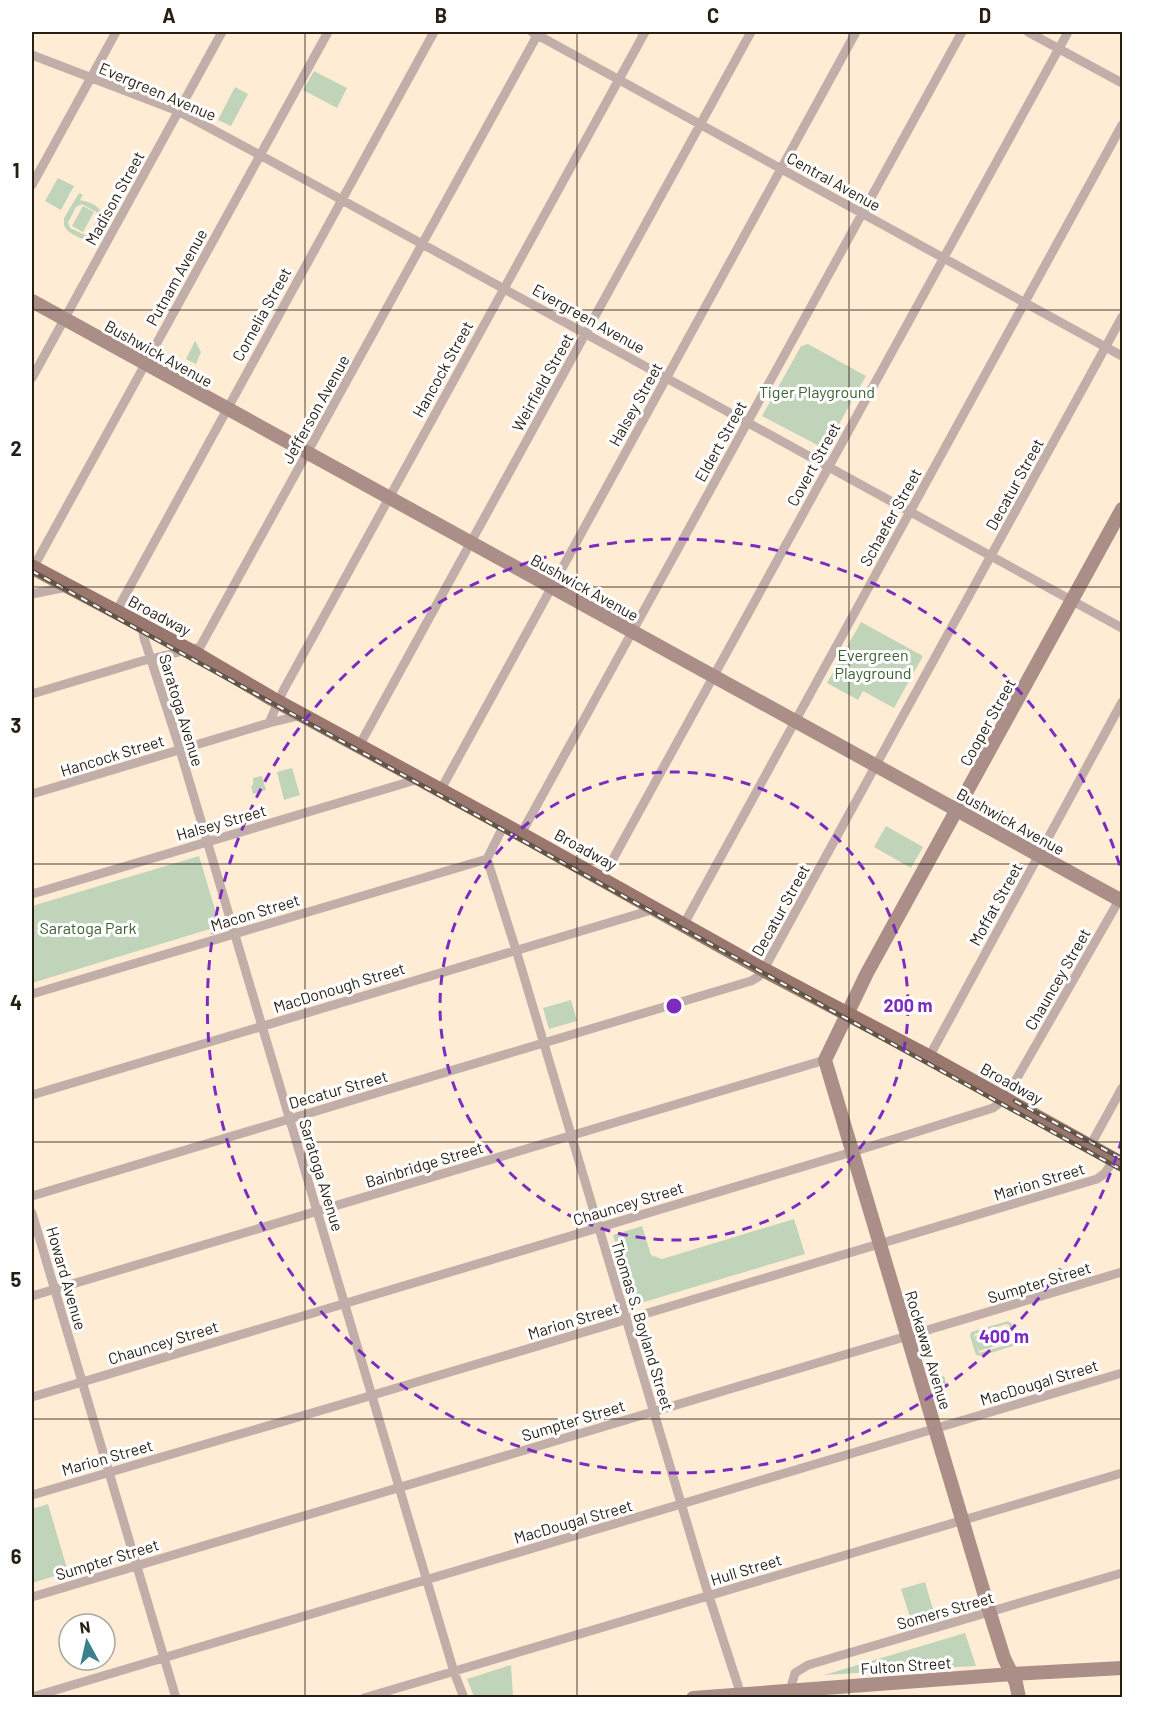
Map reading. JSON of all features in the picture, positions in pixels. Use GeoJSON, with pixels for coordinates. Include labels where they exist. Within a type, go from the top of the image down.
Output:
{"type":"FeatureCollection","features":[{"type":"Feature","properties":{"kind":"main road","name":"Bushwick Avenue"},"geometry":{"type":"LineString","coordinates":[[32,301],[876,766],[1122,898]]}},
{"type":"Feature","properties":{"kind":"main road","name":"Cooper Street"},"geometry":{"type":"LineString","coordinates":[[847,1013],[1122,509]]}},
{"type":"Feature","properties":{"kind":"main road","name":"Broadway"},"geometry":{"type":"LineString","coordinates":[[37,570],[1118,1162]]}},
{"type":"Feature","properties":{"kind":"main road"},"geometry":{"type":"LineString","coordinates":[[825,1060],[847,1013]]}},
{"type":"Feature","properties":{"kind":"main road","name":"Rockaway Avenue"},"geometry":{"type":"LineString","coordinates":[[825,1060],[1004,1658],[1016,1683],[1020,1698]]}},
{"type":"Feature","properties":{"kind":"main road","name":"Fulton Street"},"geometry":{"type":"LineString","coordinates":[[693,1698],[1122,1668]]}},
{"type":"Feature","properties":{"kind":"street"},"geometry":{"type":"LineString","coordinates":[[32,186],[116,32]]}},
{"type":"Feature","properties":{"kind":"street","name":"Madison Street"},"geometry":{"type":"LineString","coordinates":[[32,378],[222,32]]}},
{"type":"Feature","properties":{"kind":"street","name":"Putnam Avenue"},"geometry":{"type":"LineString","coordinates":[[34,593],[42,583],[37,570],[145,364],[328,32]]}},
{"type":"Feature","properties":{"kind":"street","name":"Cornelia Street"},"geometry":{"type":"LineString","coordinates":[[116,612],[434,32]]}},
{"type":"Feature","properties":{"kind":"street","name":"Hancock Street"},"geometry":{"type":"LineString","coordinates":[[269,723],[389,498],[645,32]]}},
{"type":"Feature","properties":{"kind":"street","name":"Weirfield Street"},"geometry":{"type":"LineString","coordinates":[[359,746],[751,32]]}},
{"type":"Feature","properties":{"kind":"street","name":"Halsey Street"},"geometry":{"type":"LineString","coordinates":[[440,791],[856,32]]}},
{"type":"Feature","properties":{"kind":"street","name":"Eldert Street"},"geometry":{"type":"LineString","coordinates":[[521,834],[962,32]]}},
{"type":"Feature","properties":{"kind":"street"},"geometry":{"type":"LineString","coordinates":[[1028,32],[1122,83]]}},
{"type":"Feature","properties":{"kind":"street","name":"Covert Street"},"geometry":{"type":"LineString","coordinates":[[602,879],[1068,32]]}},
{"type":"Feature","properties":{"kind":"street","name":"Central Avenue"},"geometry":{"type":"LineString","coordinates":[[536,33],[1122,356]]}},
{"type":"Feature","properties":{"kind":"street","name":"Jefferson Avenue"},"geometry":{"type":"LineString","coordinates":[[188,651],[200,647],[423,244],[536,33]]}},
{"type":"Feature","properties":{"kind":"street","name":"Evergreen Avenue"},"geometry":{"type":"LineString","coordinates":[[32,55],[178,111],[1122,628]]}},
{"type":"Feature","properties":{"kind":"street","name":"Schaefer Street"},"geometry":{"type":"LineString","coordinates":[[684,924],[1122,125]]}},
{"type":"Feature","properties":{"kind":"street","name":"Decatur Street"},"geometry":{"type":"LineString","coordinates":[[32,1196],[544,1044],[758,977],[764,970],[1122,317]]}},
{"type":"Feature","properties":{"kind":"street","name":"Putnam Avenue"},"geometry":{"type":"LineString","coordinates":[[34,593],[68,587]]}},
{"type":"Feature","properties":{"kind":"street","name":"Saratoga Avenue"},"geometry":{"type":"LineString","coordinates":[[142,627],[454,1672],[464,1698]]}},
{"type":"Feature","properties":{"kind":"street"},"geometry":{"type":"LineString","coordinates":[[32,694],[150,659],[188,651]]}},
{"type":"Feature","properties":{"kind":"street","name":"Moffat Street"},"geometry":{"type":"LineString","coordinates":[[929,1057],[1122,702]]}},
{"type":"Feature","properties":{"kind":"street","name":"Hancock Street"},"geometry":{"type":"LineString","coordinates":[[32,794],[302,715]]}},
{"type":"Feature","properties":{"kind":"street","name":"Halsey Street"},"geometry":{"type":"LineString","coordinates":[[32,894],[419,779]]}},
{"type":"Feature","properties":{"kind":"street"},"geometry":{"type":"LineString","coordinates":[[487,859],[504,825]]}},
{"type":"Feature","properties":{"kind":"street","name":"Macon Street"},"geometry":{"type":"LineString","coordinates":[[32,994],[487,859]]}},
{"type":"Feature","properties":{"kind":"street","name":"Thomas S. Boyland Street"},"geometry":{"type":"LineString","coordinates":[[487,859],[708,1596],[741,1696]]}},
{"type":"Feature","properties":{"kind":"street","name":"Chauncey Street"},"geometry":{"type":"LineString","coordinates":[[32,1396],[853,1152],[993,1108],[1005,1099],[1122,898]]}},
{"type":"Feature","properties":{"kind":"street","name":"MacDonough Street"},"geometry":{"type":"LineString","coordinates":[[32,1095],[655,909]]}},
{"type":"Feature","properties":{"kind":"street","name":"Bainbridge Street"},"geometry":{"type":"LineString","coordinates":[[32,1296],[825,1060]]}},
{"type":"Feature","properties":{"kind":"street"},"geometry":{"type":"LineString","coordinates":[[1090,1146],[1122,1088]]}},
{"type":"Feature","properties":{"kind":"street","name":"Marion Street"},"geometry":{"type":"LineString","coordinates":[[32,1495],[372,1396],[1097,1179],[1118,1162]]}},
{"type":"Feature","properties":{"kind":"street","name":"Howard Avenue"},"geometry":{"type":"LineString","coordinates":[[32,1213],[176,1698]]}},
{"type":"Feature","properties":{"kind":"street","name":"Sumpter Street"},"geometry":{"type":"LineString","coordinates":[[32,1597],[1122,1272]]}},
{"type":"Feature","properties":{"kind":"street","name":"MacDougal Street"},"geometry":{"type":"LineString","coordinates":[[32,1697],[1122,1373]]}},
{"type":"Feature","properties":{"kind":"street","name":"Hull Street"},"geometry":{"type":"LineString","coordinates":[[364,1698],[1122,1473]]}},
{"type":"Feature","properties":{"kind":"street","name":"Somers Street"},"geometry":{"type":"LineString","coordinates":[[792,1691],[795,1672],[808,1665],[1122,1573]]}},
{"type":"Feature","properties":{"kind":"green space"},"geometry":{"type":"Polygon","coordinates":[[[314,71],[347,88],[337,108],[303,90],[314,71]]]}},
{"type":"Feature","properties":{"kind":"green space"},"geometry":{"type":"Polygon","coordinates":[[[235,87],[248,94],[231,126],[218,120],[235,87]]]}},
{"type":"Feature","properties":{"kind":"green space"},"geometry":{"type":"Polygon","coordinates":[[[58,178],[74,186],[61,210],[45,201],[58,178]]]}},
{"type":"Feature","properties":{"kind":"green space"},"geometry":{"type":"Polygon","coordinates":[[[79,193],[83,195],[80,200],[96,206],[101,213],[100,223],[92,236],[87,239],[68,231],[64,225],[64,218],[79,193]],[[82,204],[76,207],[68,223],[70,228],[85,235],[90,233],[98,217],[96,212],[82,204]]]}},
{"type":"Feature","properties":{"kind":"green space"},"geometry":{"type":"Polygon","coordinates":[[[83,206],[94,212],[83,232],[72,226],[83,206]]]}},
{"type":"Feature","properties":{"kind":"green space"},"geometry":{"type":"Polygon","coordinates":[[[195,341],[201,352],[196,364],[186,359],[195,341]]]}},
{"type":"Feature","properties":{"kind":"green space","name":"Tiger Playground"},"geometry":{"type":"Polygon","coordinates":[[[808,344],[866,376],[825,449],[762,416],[801,346],[808,344]]]}},
{"type":"Feature","properties":{"kind":"green space","name":"Evergreen Playground"},"geometry":{"type":"Polygon","coordinates":[[[861,622],[923,656],[894,708],[863,691],[858,700],[827,683],[861,622]]]}},
{"type":"Feature","properties":{"kind":"green space"},"geometry":{"type":"Polygon","coordinates":[[[292,768],[300,795],[284,800],[277,772],[292,768]]]}},
{"type":"Feature","properties":{"kind":"green space"},"geometry":{"type":"Polygon","coordinates":[[[262,776],[266,790],[253,794],[251,786],[253,778],[262,776]]]}},
{"type":"Feature","properties":{"kind":"green space"},"geometry":{"type":"Polygon","coordinates":[[[886,826],[923,847],[911,868],[874,847],[886,826]]]}},
{"type":"Feature","properties":{"kind":"green space","name":"Saratoga Park"},"geometry":{"type":"Polygon","coordinates":[[[199,856],[220,926],[32,983],[32,906],[199,856]]]}},
{"type":"Feature","properties":{"kind":"green space"},"geometry":{"type":"Polygon","coordinates":[[[571,1000],[577,1021],[549,1029],[543,1008],[571,1000]]]}},
{"type":"Feature","properties":{"kind":"green space"},"geometry":{"type":"Polygon","coordinates":[[[794,1219],[805,1254],[634,1305],[613,1235],[642,1226],[651,1255],[662,1259],[794,1219]]]}},
{"type":"Feature","properties":{"kind":"green space"},"geometry":{"type":"Polygon","coordinates":[[[1008,1321],[1012,1324],[1017,1341],[1016,1345],[981,1356],[976,1355],[970,1336],[971,1332],[1008,1321]],[[1009,1325],[974,1334],[979,1353],[1013,1343],[1009,1325]]]}},
{"type":"Feature","properties":{"kind":"green space"},"geometry":{"type":"Polygon","coordinates":[[[1007,1327],[1011,1341],[979,1351],[974,1336],[1007,1327]]]}},
{"type":"Feature","properties":{"kind":"green space"},"geometry":{"type":"Polygon","coordinates":[[[944,1376],[947,1387],[935,1391],[932,1380],[944,1376]]]}},
{"type":"Feature","properties":{"kind":"green space"},"geometry":{"type":"Polygon","coordinates":[[[48,1504],[68,1572],[32,1583],[32,1509],[48,1504]]]}},
{"type":"Feature","properties":{"kind":"green space"},"geometry":{"type":"Polygon","coordinates":[[[925,1582],[935,1616],[912,1623],[901,1589],[925,1582]]]}},
{"type":"Feature","properties":{"kind":"green space"},"geometry":{"type":"Polygon","coordinates":[[[965,1633],[976,1666],[824,1675],[965,1633]]]}},
{"type":"Feature","properties":{"kind":"green space"},"geometry":{"type":"Polygon","coordinates":[[[511,1665],[513,1696],[474,1697],[467,1679],[511,1665]]]}},
{"type":"Feature","properties":{"kind":"railway"},"geometry":{"type":"LineString","coordinates":[[32,571],[1122,1170]]}},
{"type":"Feature","properties":{"kind":"railway"},"geometry":{"type":"LineString","coordinates":[[1015,1101],[1122,1159]]}}]}
